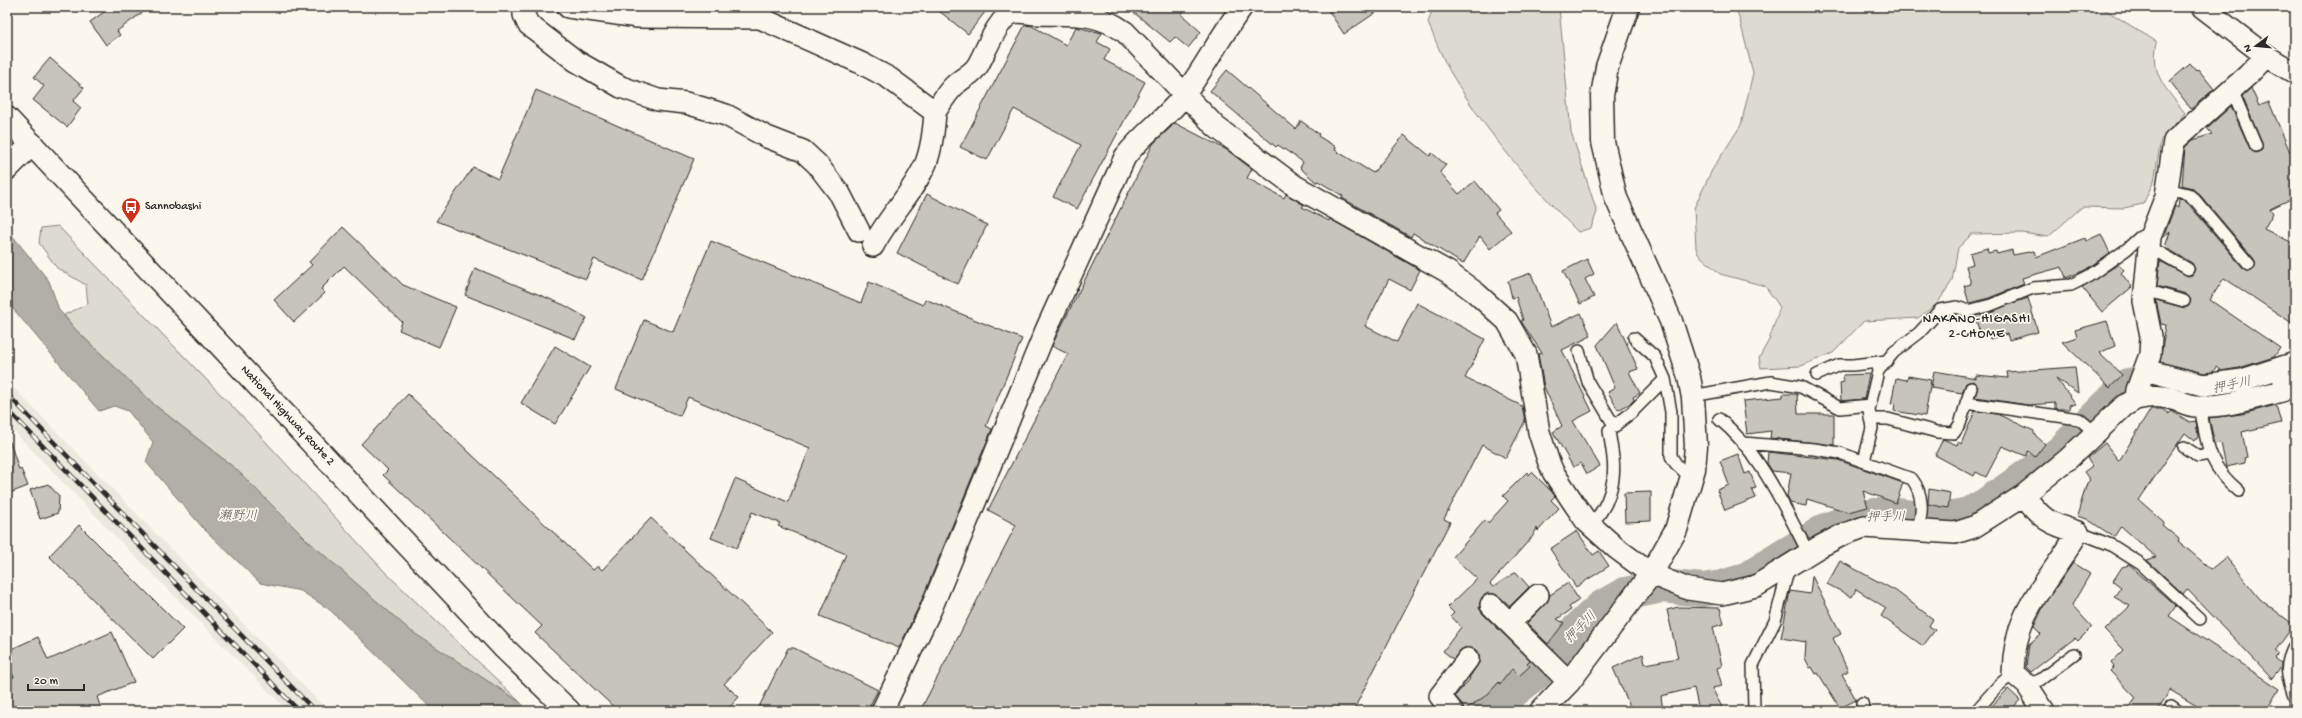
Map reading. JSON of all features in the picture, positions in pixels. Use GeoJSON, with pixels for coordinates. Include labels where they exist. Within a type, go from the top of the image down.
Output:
{"type":"FeatureCollection","features":[{"type":"Feature","properties":{"kind":"main road"},"geometry":{"type":"LineString","coordinates":[[1541,711],[1569,682],[1651,574],[1676,530],[1692,479],[1696,446],[1689,377],[1671,321],[1616,198],[1603,142],[1602,96],[1605,74],[1628,7]]}},
{"type":"Feature","properties":{"kind":"main road","name":"National Highway Route 2"},"geometry":{"type":"LineString","coordinates":[[7,118],[504,648],[569,711]]}},
{"type":"Feature","properties":{"kind":"main road"},"geometry":{"type":"LineString","coordinates":[[7,169],[32,144]]}},
{"type":"Feature","properties":{"kind":"street"},"geometry":{"type":"LineString","coordinates":[[524,7],[524,14],[528,24],[576,61],[621,87],[658,100],[686,103],[726,115],[767,137],[803,151],[817,164],[840,194],[859,231]]}},
{"type":"Feature","properties":{"kind":"street"},"geometry":{"type":"LineString","coordinates":[[568,7],[638,17],[760,18],[863,64],[889,78],[935,112]]}},
{"type":"Feature","properties":{"kind":"street"},"geometry":{"type":"LineString","coordinates":[[882,711],[931,609],[1046,330],[1125,157],[1134,145],[1156,126],[1184,95],[1242,7]]}},
{"type":"Feature","properties":{"kind":"street"},"geometry":{"type":"LineString","coordinates":[[2202,7],[2266,56],[2295,73]]}},
{"type":"Feature","properties":{"kind":"street"},"geometry":{"type":"LineString","coordinates":[[873,246],[884,225],[920,176],[927,161],[935,112],[955,85],[971,74],[1009,10],[1095,16],[1113,24],[1125,32],[1216,127],[1295,186],[1448,272],[1476,292],[1506,321],[1526,354],[1539,432],[1548,460],[1553,472],[1586,521],[1616,548],[1651,574],[1688,589],[1722,594],[1756,586],[1842,535],[1864,528],[1887,527],[1916,532],[1955,533],[1974,527],[2024,495],[2068,459],[2124,406],[2136,399],[2153,395],[2200,406],[2210,406],[2282,391],[2290,365]]}},
{"type":"Feature","properties":{"kind":"street"},"geometry":{"type":"LineString","coordinates":[[2136,399],[2137,390],[2150,355],[2151,336],[2144,301],[2150,240],[2167,189],[2174,141],[2232,90],[2266,56]]}},
{"type":"Feature","properties":{"kind":"street"},"geometry":{"type":"LineString","coordinates":[[2145,370],[2202,385],[2242,380],[2290,365]]}},
{"type":"Feature","properties":{"kind":"street"},"geometry":{"type":"LineString","coordinates":[[2024,495],[2038,515],[2051,523],[2078,532],[2068,551],[2052,570],[2024,617],[2014,650],[2020,679],[2044,711]]}},
{"type":"Feature","properties":{"kind":"street"},"geometry":{"type":"LineString","coordinates":[[1510,624],[1538,595]]}},
{"type":"Feature","properties":{"kind":"street"},"geometry":{"type":"LineString","coordinates":[[1491,605],[1569,682]]}},
{"type":"Feature","properties":{"kind":"street"},"geometry":{"type":"LineString","coordinates":[[1452,711],[1440,696],[1468,659]]}},
{"type":"Feature","properties":{"kind":"lane"},"geometry":{"type":"LineString","coordinates":[[2232,90],[2256,146]]}},
{"type":"Feature","properties":{"kind":"lane"},"geometry":{"type":"LineString","coordinates":[[2167,189],[2188,194],[2195,200],[2249,264]]}},
{"type":"Feature","properties":{"kind":"lane"},"geometry":{"type":"LineString","coordinates":[[1864,461],[1872,428],[1870,419],[1870,405],[1878,371],[1894,352],[1919,333],[1940,310],[1957,307],[1968,311],[1990,305],[2033,288],[2071,285],[2102,267],[2140,237],[2150,240],[2188,268]]}},
{"type":"Feature","properties":{"kind":"lane"},"geometry":{"type":"LineString","coordinates":[[2145,290],[2184,301]]}},
{"type":"Feature","properties":{"kind":"lane"},"geometry":{"type":"LineString","coordinates":[[1634,338],[1655,357],[1665,379],[1671,412],[1672,456],[1676,464],[1692,479]]}},
{"type":"Feature","properties":{"kind":"lane"},"geometry":{"type":"LineString","coordinates":[[1579,351],[1588,382],[1615,427]]}},
{"type":"Feature","properties":{"kind":"lane"},"geometry":{"type":"LineString","coordinates":[[1817,375],[1839,365],[1853,365],[1887,360]]}},
{"type":"Feature","properties":{"kind":"lane"},"geometry":{"type":"LineString","coordinates":[[1591,524],[1600,515],[1613,484],[1614,459],[1609,430],[1615,427],[1665,379]]}},
{"type":"Feature","properties":{"kind":"lane"},"geometry":{"type":"LineString","coordinates":[[1692,396],[1771,382],[1801,387],[1840,408],[1870,405]]}},
{"type":"Feature","properties":{"kind":"lane"},"geometry":{"type":"LineString","coordinates":[[1870,419],[1888,419],[1937,432],[1954,433],[1960,424],[1971,388]]}},
{"type":"Feature","properties":{"kind":"lane"},"geometry":{"type":"LineString","coordinates":[[1966,403],[2079,419],[2096,433]]}},
{"type":"Feature","properties":{"kind":"lane"},"geometry":{"type":"LineString","coordinates":[[2200,406],[2210,454],[2216,468],[2239,491]]}},
{"type":"Feature","properties":{"kind":"lane"},"geometry":{"type":"LineString","coordinates":[[1719,419],[1744,443],[1774,490],[1809,554]]}},
{"type":"Feature","properties":{"kind":"lane"},"geometry":{"type":"LineString","coordinates":[[1744,443],[1814,449],[1840,453],[1912,479],[1918,487],[1921,508],[1920,524],[1916,532]]}},
{"type":"Feature","properties":{"kind":"lane"},"geometry":{"type":"LineString","coordinates":[[2184,447],[2198,456],[2210,454]]}},
{"type":"Feature","properties":{"kind":"lane"},"geometry":{"type":"LineString","coordinates":[[2078,532],[2111,545],[2141,564],[2200,620]]}},
{"type":"Feature","properties":{"kind":"lane"},"geometry":{"type":"LineString","coordinates":[[1754,711],[1753,665],[1775,621],[1789,567]]}},
{"type":"Feature","properties":{"kind":"lane"},"geometry":{"type":"LineString","coordinates":[[2295,645],[2288,657],[2287,670],[2295,699]]}},
{"type":"Feature","properties":{"kind":"lane"},"geometry":{"type":"LineString","coordinates":[[1976,711],[1998,686],[2020,679],[2040,680],[2074,654]]}},
{"type":"Feature","properties":{"kind":"lane"},"geometry":{"type":"LineString","coordinates":[[2294,711],[2295,706]]}},
{"type":"Feature","properties":{"kind":"shaded area"},"geometry":{"type":"Polygon","coordinates":[[[1433,7],[1559,7],[1571,132],[1597,212],[1591,228],[1578,232],[1528,178],[1481,119],[1450,71],[1428,23],[1433,7]]]}},
{"type":"Feature","properties":{"kind":"shaded area"},"geometry":{"type":"Polygon","coordinates":[[[1735,7],[2101,7],[2157,42],[2155,54],[2156,64],[2161,81],[2185,113],[2161,140],[2154,181],[2143,204],[2124,208],[2082,207],[2048,237],[2022,233],[1972,234],[1958,248],[1952,281],[1937,304],[1918,318],[1864,321],[1833,353],[1801,366],[1761,368],[1759,358],[1769,340],[1780,307],[1765,286],[1720,274],[1698,254],[1696,248],[1694,208],[1712,170],[1741,125],[1753,73],[1739,17],[1735,7]]]}},
{"type":"Feature","properties":{"kind":"shaded area"},"geometry":{"type":"Polygon","coordinates":[[[58,226],[256,431],[384,571],[520,702],[411,632],[308,541],[236,469],[156,406],[75,329],[64,315],[88,304],[86,285],[57,268],[39,243],[41,228],[58,226]]]}},
{"type":"Feature","properties":{"kind":"shaded area"},"geometry":{"type":"Polygon","coordinates":[[[7,381],[328,711],[288,711],[114,535],[7,424],[7,381]]]}},
{"type":"Feature","properties":{"kind":"water","name":"瀬野川"},"geometry":{"type":"Polygon","coordinates":[[[7,229],[49,281],[59,310],[75,329],[156,406],[236,469],[308,541],[411,631],[520,702],[528,711],[434,711],[330,610],[301,591],[260,583],[203,528],[146,462],[153,442],[128,411],[114,406],[99,411],[10,305],[7,296],[7,229]]]}},
{"type":"Feature","properties":{"kind":"building"},"geometry":{"type":"Polygon","coordinates":[[[111,7],[150,7],[117,31],[120,35],[106,45],[90,22],[111,7]]]}},
{"type":"Feature","properties":{"kind":"building"},"geometry":{"type":"Polygon","coordinates":[[[934,7],[989,7],[968,34],[934,7]]]}},
{"type":"Feature","properties":{"kind":"building"},"geometry":{"type":"Polygon","coordinates":[[[1127,7],[1188,7],[1181,14],[1201,32],[1188,48],[1175,37],[1170,42],[1127,7]]]}},
{"type":"Feature","properties":{"kind":"building"},"geometry":{"type":"Polygon","coordinates":[[[1326,7],[1384,7],[1344,34],[1326,7]]]}},
{"type":"Feature","properties":{"kind":"building"},"geometry":{"type":"Polygon","coordinates":[[[1025,25],[1032,26],[1066,45],[1076,27],[1102,33],[1097,42],[1110,49],[1104,60],[1145,82],[1077,209],[1053,197],[1081,145],[1014,109],[987,160],[960,147],[1025,25]]]}},
{"type":"Feature","properties":{"kind":"building"},"geometry":{"type":"Polygon","coordinates":[[[50,58],[84,88],[73,101],[81,108],[67,127],[33,100],[44,86],[34,77],[50,58]]]}},
{"type":"Feature","properties":{"kind":"building"},"geometry":{"type":"Polygon","coordinates":[[[2190,64],[2196,71],[2198,69],[2214,89],[2191,109],[2170,81],[2190,64]]]}},
{"type":"Feature","properties":{"kind":"building"},"geometry":{"type":"Polygon","coordinates":[[[1227,70],[1296,129],[1301,121],[1319,134],[1318,136],[1336,147],[1335,150],[1373,173],[1404,135],[1430,156],[1432,153],[1446,165],[1440,172],[1459,194],[1475,181],[1499,210],[1495,213],[1511,231],[1490,249],[1480,236],[1463,264],[1413,233],[1411,237],[1342,198],[1343,196],[1318,181],[1317,183],[1300,168],[1303,162],[1278,145],[1276,147],[1210,91],[1227,70]]]}},
{"type":"Feature","properties":{"kind":"building"},"geometry":{"type":"Polygon","coordinates":[[[2251,88],[2259,106],[2269,102],[2290,152],[2295,150],[2295,197],[2270,209],[2273,213],[2264,229],[2295,244],[2295,325],[2224,278],[2210,300],[2280,348],[2274,357],[2239,368],[2221,371],[2216,367],[2213,372],[2204,373],[2160,362],[2166,325],[2161,324],[2156,300],[2185,308],[2189,306],[2191,300],[2186,294],[2157,286],[2160,261],[2188,276],[2192,275],[2195,269],[2192,263],[2165,247],[2170,232],[2163,238],[2175,206],[2178,208],[2179,199],[2185,200],[2244,269],[2250,271],[2255,267],[2254,259],[2200,195],[2192,188],[2182,185],[2185,147],[2193,140],[2212,134],[2207,128],[2231,106],[2250,149],[2256,153],[2262,150],[2262,143],[2242,96],[2251,88]]]}},
{"type":"Feature","properties":{"kind":"building"},"geometry":{"type":"Polygon","coordinates":[[[536,90],[694,159],[642,280],[594,259],[586,279],[436,221],[473,167],[498,179],[536,90]]]}},
{"type":"Feature","properties":{"kind":"building"},"geometry":{"type":"Polygon","coordinates":[[[1175,123],[1227,150],[1252,169],[1247,178],[1284,198],[1286,194],[1304,205],[1302,207],[1329,221],[1330,219],[1420,270],[1410,290],[1389,279],[1365,326],[1397,342],[1417,303],[1485,339],[1465,378],[1522,406],[1525,421],[1506,458],[1482,445],[1444,519],[1450,522],[1353,711],[920,711],[1016,525],[988,510],[1068,354],[1052,346],[1153,144],[1175,123]]]}},
{"type":"Feature","properties":{"kind":"building"},"geometry":{"type":"Polygon","coordinates":[[[927,194],[987,225],[958,284],[897,253],[927,194]]]}},
{"type":"Feature","properties":{"kind":"building"},"geometry":{"type":"Polygon","coordinates":[[[343,227],[403,285],[456,307],[439,347],[399,330],[402,322],[344,266],[321,289],[325,293],[294,322],[274,300],[312,265],[309,262],[343,227]]]}},
{"type":"Feature","properties":{"kind":"building"},"geometry":{"type":"Polygon","coordinates":[[[2101,234],[2110,253],[2085,270],[2066,278],[2062,267],[2022,278],[2024,284],[1989,298],[1969,303],[1964,286],[1971,284],[1966,266],[1973,264],[1970,253],[1987,248],[1988,253],[1996,251],[1997,254],[2012,250],[2013,255],[2034,251],[2036,257],[2085,238],[2086,241],[2101,234]]]}},
{"type":"Feature","properties":{"kind":"building"},"geometry":{"type":"Polygon","coordinates":[[[711,241],[861,303],[869,282],[923,305],[925,299],[1022,339],[986,426],[992,429],[920,604],[899,648],[820,616],[846,554],[778,526],[780,523],[752,512],[737,548],[711,538],[735,479],[788,502],[810,448],[688,397],[680,416],[616,389],[644,320],[673,332],[711,241]]]}},
{"type":"Feature","properties":{"kind":"building"},"geometry":{"type":"Polygon","coordinates":[[[1587,259],[1594,274],[1585,279],[1594,297],[1580,304],[1563,271],[1587,259]]]}},
{"type":"Feature","properties":{"kind":"building"},"geometry":{"type":"Polygon","coordinates":[[[2119,264],[2124,270],[2121,273],[2132,287],[2102,312],[2082,287],[2119,264]]]}},
{"type":"Feature","properties":{"kind":"building"},"geometry":{"type":"Polygon","coordinates":[[[475,268],[564,305],[587,318],[575,339],[465,295],[475,268]]]}},
{"type":"Feature","properties":{"kind":"building"},"geometry":{"type":"Polygon","coordinates":[[[1531,273],[1551,327],[1581,313],[1591,336],[1562,350],[1592,411],[1573,421],[1600,466],[1587,474],[1581,463],[1573,467],[1553,432],[1562,426],[1544,387],[1538,354],[1542,353],[1521,321],[1523,320],[1516,297],[1512,298],[1508,281],[1531,273]]]}},
{"type":"Feature","properties":{"kind":"building"},"geometry":{"type":"Polygon","coordinates":[[[2028,298],[2038,332],[2009,340],[2007,334],[1990,339],[1989,335],[1981,337],[1975,316],[2028,298]]]}},
{"type":"Feature","properties":{"kind":"building"},"geometry":{"type":"Polygon","coordinates":[[[2107,321],[2115,346],[2099,353],[2122,375],[2110,388],[2062,342],[2077,337],[2075,330],[2107,321]]]}},
{"type":"Feature","properties":{"kind":"building"},"geometry":{"type":"Polygon","coordinates":[[[1617,322],[1638,369],[1629,372],[1640,393],[1633,397],[1634,400],[1631,403],[1618,410],[1608,392],[1615,388],[1597,345],[1617,322]]]}},
{"type":"Feature","properties":{"kind":"building"},"geometry":{"type":"Polygon","coordinates":[[[555,346],[590,367],[555,424],[521,403],[555,346]]]}},
{"type":"Feature","properties":{"kind":"building"},"geometry":{"type":"Polygon","coordinates":[[[2075,367],[2078,393],[2056,378],[2076,404],[2069,405],[2070,409],[2055,409],[2055,403],[2028,405],[1975,397],[1978,387],[1973,381],[1966,383],[1962,393],[1931,388],[1934,371],[1976,378],[1976,375],[2008,378],[2007,372],[2075,367]]]}},
{"type":"Feature","properties":{"kind":"building"},"geometry":{"type":"Polygon","coordinates":[[[1869,374],[1864,399],[1841,401],[1840,383],[1844,382],[1843,375],[1869,374]]]}},
{"type":"Feature","properties":{"kind":"building"},"geometry":{"type":"Polygon","coordinates":[[[1908,376],[1931,380],[1925,416],[1894,411],[1895,403],[1891,404],[1896,378],[1907,380],[1908,376]]]}},
{"type":"Feature","properties":{"kind":"building"},"geometry":{"type":"Polygon","coordinates":[[[408,394],[593,570],[598,566],[602,570],[651,518],[772,632],[724,684],[739,697],[726,711],[618,711],[535,633],[542,626],[383,475],[388,470],[361,444],[408,394]]]}},
{"type":"Feature","properties":{"kind":"building"},"geometry":{"type":"Polygon","coordinates":[[[1783,394],[1797,394],[1798,414],[1834,414],[1834,445],[1770,438],[1771,431],[1747,434],[1743,401],[1783,397],[1783,394]]]}},
{"type":"Feature","properties":{"kind":"building"},"geometry":{"type":"Polygon","coordinates":[[[2276,405],[2281,423],[2242,432],[2247,457],[2244,458],[2245,463],[2226,467],[2221,443],[2215,444],[2209,418],[2242,414],[2276,405]]]}},
{"type":"Feature","properties":{"kind":"building"},"geometry":{"type":"Polygon","coordinates":[[[2151,409],[2162,409],[2169,414],[2171,411],[2190,422],[2196,421],[2198,437],[2195,441],[2185,433],[2139,500],[2164,522],[2162,525],[2179,539],[2178,541],[2211,569],[2226,557],[2260,599],[2294,625],[2275,651],[2279,654],[2275,658],[2281,663],[2281,667],[2272,678],[2187,589],[2183,594],[2147,560],[2156,557],[2121,526],[2114,537],[2087,519],[2077,516],[2087,483],[2090,480],[2084,472],[2092,466],[2087,458],[2105,443],[2119,461],[2151,409]]]}},
{"type":"Feature","properties":{"kind":"building"},"geometry":{"type":"Polygon","coordinates":[[[1975,411],[1997,414],[2034,431],[2034,434],[2045,444],[2035,457],[2028,451],[2026,456],[2002,446],[1986,477],[1976,472],[1974,476],[1935,455],[1943,439],[1957,445],[1958,442],[1961,444],[1975,411]]]}},
{"type":"Feature","properties":{"kind":"building"},"geometry":{"type":"Polygon","coordinates":[[[7,442],[10,442],[19,470],[21,469],[28,486],[7,494],[7,442]]]}},
{"type":"Feature","properties":{"kind":"building"},"geometry":{"type":"Polygon","coordinates":[[[1768,452],[1838,460],[1903,483],[1896,503],[1863,491],[1868,507],[1848,512],[1807,499],[1806,506],[1790,503],[1787,496],[1791,473],[1772,471],[1767,463],[1768,452]]]}},
{"type":"Feature","properties":{"kind":"building"},"geometry":{"type":"Polygon","coordinates":[[[1738,454],[1745,474],[1750,472],[1756,488],[1752,489],[1756,498],[1725,510],[1717,490],[1729,485],[1720,461],[1738,454]]]}},
{"type":"Feature","properties":{"kind":"building"},"geometry":{"type":"Polygon","coordinates":[[[1527,472],[1529,475],[1532,472],[1552,492],[1555,496],[1551,500],[1559,508],[1538,531],[1537,528],[1533,536],[1490,584],[1493,587],[1516,572],[1529,587],[1510,606],[1499,596],[1488,593],[1482,597],[1479,608],[1483,614],[1530,660],[1527,663],[1530,666],[1519,676],[1512,669],[1500,684],[1499,682],[1488,694],[1464,711],[1462,704],[1455,696],[1470,679],[1469,678],[1480,661],[1479,655],[1475,649],[1464,648],[1453,659],[1443,651],[1461,627],[1451,616],[1454,613],[1448,607],[1477,579],[1453,557],[1485,520],[1488,523],[1508,501],[1503,496],[1527,472]]]}},
{"type":"Feature","properties":{"kind":"building"},"geometry":{"type":"Polygon","coordinates":[[[48,484],[59,496],[58,513],[40,519],[30,490],[48,484]]]}},
{"type":"Feature","properties":{"kind":"building"},"geometry":{"type":"Polygon","coordinates":[[[1929,489],[1950,493],[1948,508],[1928,504],[1929,489]]]}},
{"type":"Feature","properties":{"kind":"building"},"geometry":{"type":"Polygon","coordinates":[[[1651,492],[1651,521],[1625,522],[1624,493],[1651,492]]]}},
{"type":"Feature","properties":{"kind":"building"},"geometry":{"type":"Polygon","coordinates":[[[79,525],[183,629],[153,659],[49,556],[79,525]]]}},
{"type":"Feature","properties":{"kind":"building"},"geometry":{"type":"Polygon","coordinates":[[[1577,531],[1593,555],[1599,551],[1609,566],[1576,587],[1550,549],[1577,531]]]}},
{"type":"Feature","properties":{"kind":"building"},"geometry":{"type":"Polygon","coordinates":[[[1840,561],[1896,591],[1933,619],[1929,626],[1935,630],[1923,646],[1881,616],[1886,608],[1856,589],[1852,597],[1827,584],[1840,561]]]}},
{"type":"Feature","properties":{"kind":"building"},"geometry":{"type":"Polygon","coordinates":[[[2073,563],[2090,574],[2072,605],[2092,627],[2078,641],[2075,638],[2031,672],[2026,667],[2029,644],[2041,634],[2034,627],[2045,603],[2073,563]]]}},
{"type":"Feature","properties":{"kind":"building"},"geometry":{"type":"Polygon","coordinates":[[[2129,565],[2176,606],[2169,616],[2279,689],[2266,711],[2205,711],[2170,690],[2157,711],[2127,711],[2136,698],[2110,671],[2114,667],[2111,663],[2124,650],[2105,630],[2130,606],[2114,597],[2121,587],[2113,581],[2122,567],[2129,565]]]}},
{"type":"Feature","properties":{"kind":"building"},"geometry":{"type":"Polygon","coordinates":[[[1812,576],[1841,634],[1833,638],[1848,671],[1842,674],[1856,700],[1840,708],[1818,673],[1816,674],[1812,667],[1810,668],[1805,658],[1806,642],[1781,638],[1790,591],[1810,594],[1812,576]]]}},
{"type":"Feature","properties":{"kind":"building"},"geometry":{"type":"Polygon","coordinates":[[[1568,583],[1579,600],[1569,607],[1571,610],[1557,619],[1564,623],[1548,644],[1527,623],[1546,603],[1550,595],[1568,583]]]}},
{"type":"Feature","properties":{"kind":"building"},"geometry":{"type":"Polygon","coordinates":[[[1678,607],[1720,608],[1724,624],[1713,627],[1722,666],[1717,668],[1722,686],[1712,688],[1724,711],[1699,711],[1694,688],[1661,696],[1663,711],[1632,711],[1613,668],[1643,654],[1645,664],[1678,658],[1667,610],[1678,607]]]}},
{"type":"Feature","properties":{"kind":"building"},"geometry":{"type":"Polygon","coordinates":[[[112,632],[134,682],[97,697],[102,711],[7,711],[7,680],[14,677],[7,661],[7,651],[38,637],[48,660],[112,632]]]}},
{"type":"Feature","properties":{"kind":"building"},"geometry":{"type":"Polygon","coordinates":[[[788,648],[794,648],[878,690],[867,711],[757,711],[788,648]]]}},
{"type":"Feature","properties":{"kind":"building"},"geometry":{"type":"Polygon","coordinates":[[[2008,689],[2020,700],[2010,711],[1987,711],[2008,689]]]}},
{"type":"Feature","properties":{"kind":"waterway","name":"押手川"},"geometry":{"type":"LineString","coordinates":[[1488,711],[1535,674],[1564,642],[1602,607],[1625,594],[1662,586],[1703,590],[1722,587],[1745,580],[1826,530],[1851,520],[1874,515],[1898,515],[1936,520],[1966,516],[1987,504],[2060,453],[2128,385],[2153,381],[2174,385]]}},
{"type":"Feature","properties":{"kind":"railway"},"geometry":{"type":"LineString","coordinates":[[7,394],[315,711]]}},
{"type":"Feature","properties":{"kind":"railway"},"geometry":{"type":"LineString","coordinates":[[7,409],[299,711]]}},
{"type":"Feature","properties":{"kind":"place","name":"Sannobashi"},"geometry":{"type":"Point","coordinates":[131,224]}},
{"type":"Feature","properties":{"kind":"district","name":"NAKANO-HIGASHI 2-CHOME"},"geometry":{"type":"Point","coordinates":[1977,326]}}]}
